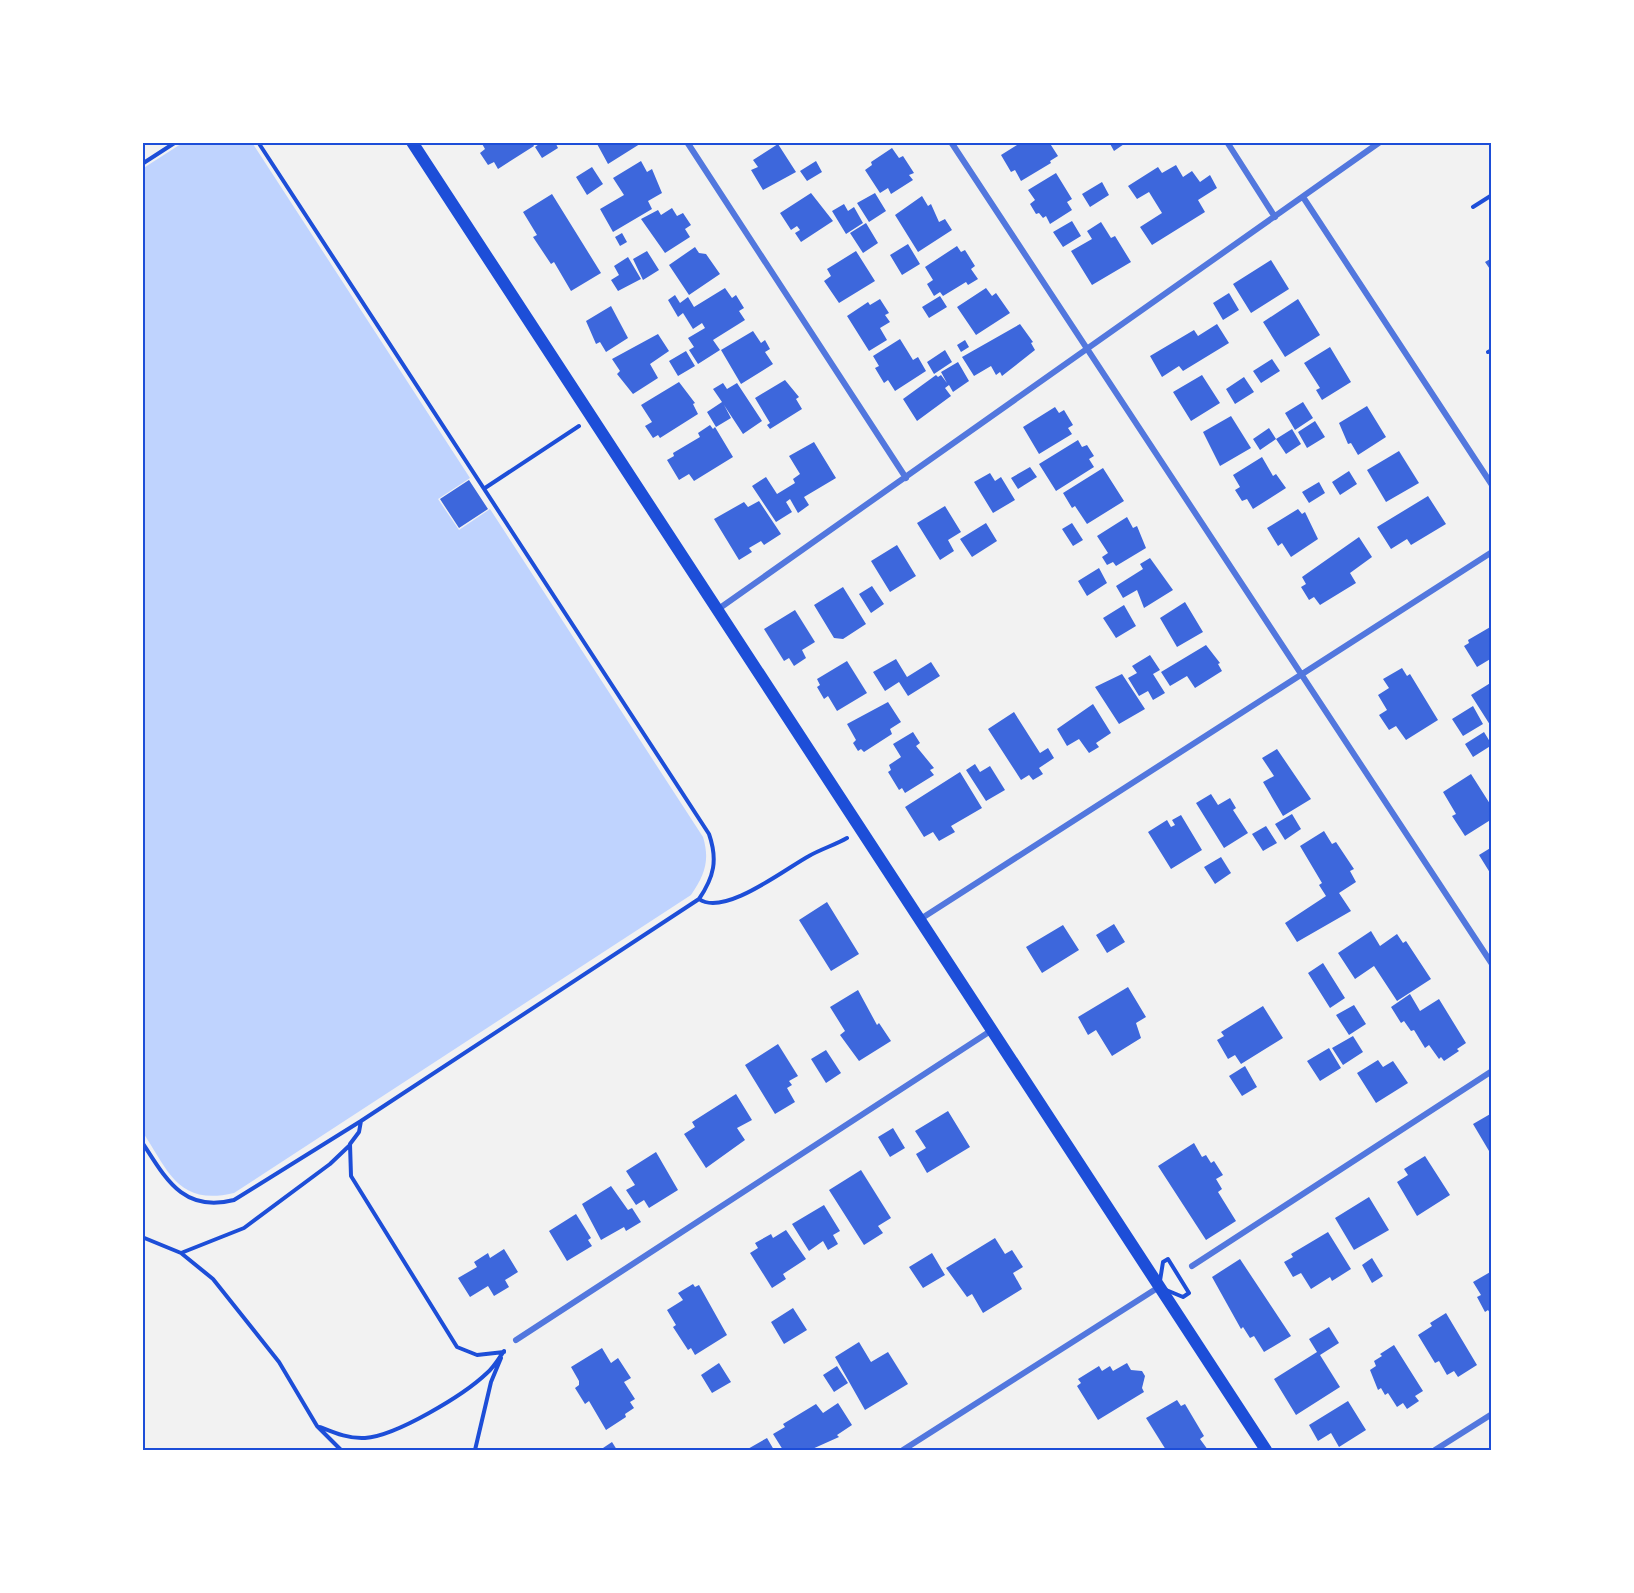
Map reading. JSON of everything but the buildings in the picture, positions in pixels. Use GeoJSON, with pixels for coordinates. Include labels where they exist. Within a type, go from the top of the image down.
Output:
{"type":"FeatureCollection","features":[{"type":"Feature","properties":{"kind":"main road"},"geometry":{"type":"LineString","coordinates":[[412,142],[1266,1450]]}},
{"type":"Feature","properties":{"kind":"street"},"geometry":{"type":"LineString","coordinates":[[687,142],[906,478]]}},
{"type":"Feature","properties":{"kind":"street"},"geometry":{"type":"LineString","coordinates":[[951,142],[1491,964]]}},
{"type":"Feature","properties":{"kind":"street"},"geometry":{"type":"LineString","coordinates":[[1227,142],[1275,216]]}},
{"type":"Feature","properties":{"kind":"street"},"geometry":{"type":"LineString","coordinates":[[717,610],[1380,142]]}},
{"type":"Feature","properties":{"kind":"street"},"geometry":{"type":"LineString","coordinates":[[1303,197],[1491,485]]}},
{"type":"Feature","properties":{"kind":"street"},"geometry":{"type":"LineString","coordinates":[[920,920],[1302,676],[1491,552]]}},
{"type":"Feature","properties":{"kind":"street"},"geometry":{"type":"LineString","coordinates":[[516,1340],[992,1030]]}},
{"type":"Feature","properties":{"kind":"street"},"geometry":{"type":"LineString","coordinates":[[1192,1266],[1491,1071]]}},
{"type":"Feature","properties":{"kind":"street"},"geometry":{"type":"LineString","coordinates":[[903,1450],[1159,1287]]}},
{"type":"Feature","properties":{"kind":"street"},"geometry":{"type":"LineString","coordinates":[[1435,1450],[1491,1414]]}},
{"type":"Feature","properties":{"kind":"path"},"geometry":{"type":"LineString","coordinates":[[142,164],[176,142]]}},
{"type":"Feature","properties":{"kind":"path"},"geometry":{"type":"LineString","coordinates":[[142,1142],[176,1189],[198,1201],[221,1203],[249,1193],[699,899],[708,885],[716,860],[710,834],[258,142]]}},
{"type":"Feature","properties":{"kind":"path"},"geometry":{"type":"LineString","coordinates":[[1473,207],[1491,195]]}},
{"type":"Feature","properties":{"kind":"path"},"geometry":{"type":"LineString","coordinates":[[485,488],[563,436]]}},
{"type":"Feature","properties":{"kind":"path"},"geometry":{"type":"LineString","coordinates":[[699,899],[705,903],[712,903],[736,897],[861,830]]}},
{"type":"Feature","properties":{"kind":"path"},"geometry":{"type":"LineString","coordinates":[[181,1253],[244,1228],[330,1164],[359,1132],[361,1121]]}},
{"type":"Feature","properties":{"kind":"path"},"geometry":{"type":"LineString","coordinates":[[350,1144],[351,1176],[457,1347],[477,1355],[504,1352]]}},
{"type":"Feature","properties":{"kind":"path"},"geometry":{"type":"LineString","coordinates":[[142,1237],[181,1253],[213,1279],[279,1362],[317,1426],[341,1450]]}},
{"type":"Feature","properties":{"kind":"path"},"geometry":{"type":"LineString","coordinates":[[317,1426],[345,1436],[364,1438],[389,1433],[470,1387],[489,1371],[516,1340]]}},
{"type":"Feature","properties":{"kind":"path"},"geometry":{"type":"LineString","coordinates":[[475,1450],[491,1382],[504,1352]]}},
{"type":"Feature","properties":{"kind":"water"},"geometry":{"type":"Polygon","coordinates":[[[184,142],[253,144],[470,478],[438,499],[459,530],[490,509],[703,837],[706,853],[703,874],[691,895],[234,1193],[215,1196],[200,1195],[187,1190],[177,1182],[142,1131],[142,169],[184,142]]]}}]}
